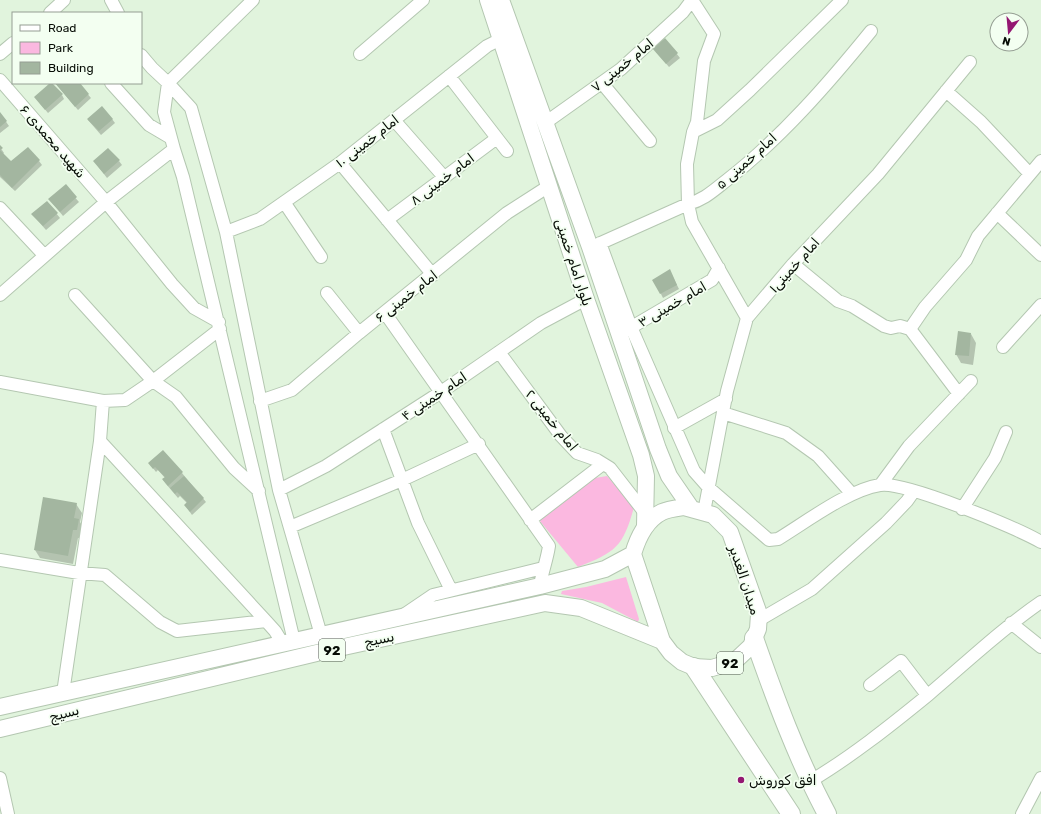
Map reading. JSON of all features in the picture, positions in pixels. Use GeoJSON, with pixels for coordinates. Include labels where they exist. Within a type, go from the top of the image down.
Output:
{"type":"FeatureCollection","features":[{"type":"Feature","properties":{"kind":"highway","name":"92"},"geometry":{"type":"LineString","coordinates":[[754,638],[775,696],[810,782],[827,814]]}},
{"type":"Feature","properties":{"kind":"highway","name":"92"},"geometry":{"type":"LineString","coordinates":[[694,667],[791,814]]}},
{"type":"Feature","properties":{"kind":"main road","name":"بلوار امام خمینی"},"geometry":{"type":"LineString","coordinates":[[488,0],[545,123],[595,245],[625,331],[658,449],[669,476],[698,510]]}},
{"type":"Feature","properties":{"kind":"main road","name":"بلوار امام خمینی"},"geometry":{"type":"LineString","coordinates":[[501,0],[508,45],[549,186],[646,476],[645,520]]}},
{"type":"Feature","properties":{"kind":"main road"},"geometry":{"type":"LineString","coordinates":[[633,554],[645,520],[662,512],[684,507],[698,510]]}},
{"type":"Feature","properties":{"kind":"main road","name":"میدان الغدیر"},"geometry":{"type":"LineString","coordinates":[[633,554],[662,641],[671,653],[682,662],[694,667],[712,668],[735,661],[751,646],[758,629],[759,614],[730,532],[713,515],[698,510]]}},
{"type":"Feature","properties":{"kind":"main road","name":"بسیج"},"geometry":{"type":"LineString","coordinates":[[3,704],[63,693],[540,586],[605,569],[633,554]]}},
{"type":"Feature","properties":{"kind":"main road"},"geometry":{"type":"LineString","coordinates":[[540,586],[545,603]]}},
{"type":"Feature","properties":{"kind":"main road","name":"بسیج"},"geometry":{"type":"LineString","coordinates":[[0,729],[325,651],[545,603],[581,608],[662,641]]}},
{"type":"Feature","properties":{"kind":"street"},"geometry":{"type":"LineString","coordinates":[[51,12],[64,0]]}},
{"type":"Feature","properties":{"kind":"street"},"geometry":{"type":"LineString","coordinates":[[111,0],[117,12]]}},
{"type":"Feature","properties":{"kind":"street"},"geometry":{"type":"LineString","coordinates":[[253,0],[242,4],[218,36],[168,83],[164,112],[172,144],[183,177],[259,491],[288,642]]}},
{"type":"Feature","properties":{"kind":"street"},"geometry":{"type":"LineString","coordinates":[[360,54],[423,0]]}},
{"type":"Feature","properties":{"kind":"street"},"geometry":{"type":"LineString","coordinates":[[692,0],[714,34],[704,61],[697,122],[693,132],[687,164],[688,204],[692,222],[747,318]]}},
{"type":"Feature","properties":{"kind":"street","name":"امام خمینی ۷"},"geometry":{"type":"LineString","coordinates":[[545,123],[602,83],[626,64],[683,12],[692,0]]}},
{"type":"Feature","properties":{"kind":"street"},"geometry":{"type":"LineString","coordinates":[[693,132],[717,120],[750,90],[842,0]]}},
{"type":"Feature","properties":{"kind":"street","name":"امام خمینی ۵"},"geometry":{"type":"LineString","coordinates":[[595,245],[688,204],[700,201],[747,164],[832,79],[871,31]]}},
{"type":"Feature","properties":{"kind":"street"},"geometry":{"type":"LineString","coordinates":[[0,54],[12,44]]}},
{"type":"Feature","properties":{"kind":"street","name":"امام خمینی ۱۰"},"geometry":{"type":"LineString","coordinates":[[226,232],[260,219],[340,163],[487,46],[508,45]]}},
{"type":"Feature","properties":{"kind":"street"},"geometry":{"type":"LineString","coordinates":[[142,56],[191,108],[226,232],[279,490],[321,635]]}},
{"type":"Feature","properties":{"kind":"street","name":"امام خمینی۱"},"geometry":{"type":"LineString","coordinates":[[698,510],[709,488],[726,399],[747,318],[793,264],[878,174],[970,62]]}},
{"type":"Feature","properties":{"kind":"street"},"geometry":{"type":"LineString","coordinates":[[449,76],[507,151]]}},
{"type":"Feature","properties":{"kind":"street","name":"شهید محمدی ۶"},"geometry":{"type":"LineString","coordinates":[[0,80],[106,202],[172,284],[194,308],[220,326]]}},
{"type":"Feature","properties":{"kind":"street"},"geometry":{"type":"LineString","coordinates":[[602,83],[650,141]]}},
{"type":"Feature","properties":{"kind":"street"},"geometry":{"type":"LineString","coordinates":[[112,84],[149,125],[172,144]]}},
{"type":"Feature","properties":{"kind":"street"},"geometry":{"type":"LineString","coordinates":[[946,91],[982,122],[1029,173]]}},
{"type":"Feature","properties":{"kind":"street"},"geometry":{"type":"LineString","coordinates":[[394,120],[444,177]]}},
{"type":"Feature","properties":{"kind":"street","name":"امام خمینی ۸"},"geometry":{"type":"LineString","coordinates":[[387,220],[497,138]]}},
{"type":"Feature","properties":{"kind":"street"},"geometry":{"type":"LineString","coordinates":[[0,295],[172,144]]}},
{"type":"Feature","properties":{"kind":"street"},"geometry":{"type":"LineString","coordinates":[[910,329],[925,307],[966,260],[978,236],[1029,173],[1041,161]]}},
{"type":"Feature","properties":{"kind":"street"},"geometry":{"type":"LineString","coordinates":[[340,163],[432,275]]}},
{"type":"Feature","properties":{"kind":"street","name":"امام خمینی ۶"},"geometry":{"type":"LineString","coordinates":[[260,401],[292,390],[507,213],[549,186]]}},
{"type":"Feature","properties":{"kind":"street"},"geometry":{"type":"LineString","coordinates":[[284,202],[321,257]]}},
{"type":"Feature","properties":{"kind":"street"},"geometry":{"type":"LineString","coordinates":[[0,208],[44,255]]}},
{"type":"Feature","properties":{"kind":"street"},"geometry":{"type":"LineString","coordinates":[[997,213],[1041,255]]}},
{"type":"Feature","properties":{"kind":"street"},"geometry":{"type":"LineString","coordinates":[[793,264],[838,301],[852,306],[884,326],[891,328],[900,326],[910,329],[959,394]]}},
{"type":"Feature","properties":{"kind":"street","name":"امام خمینی ۳"},"geometry":{"type":"LineString","coordinates":[[625,331],[712,280],[719,268]]}},
{"type":"Feature","properties":{"kind":"street"},"geometry":{"type":"LineString","coordinates":[[328,293],[360,333]]}},
{"type":"Feature","properties":{"kind":"street"},"geometry":{"type":"LineString","coordinates":[[75,295],[153,381],[176,397],[234,468],[259,491]]}},
{"type":"Feature","properties":{"kind":"street","name":"امام خمینی ۴"},"geometry":{"type":"LineString","coordinates":[[279,490],[326,466],[441,392],[541,323],[586,298]]}},
{"type":"Feature","properties":{"kind":"street"},"geometry":{"type":"LineString","coordinates":[[1003,347],[1041,305]]}},
{"type":"Feature","properties":{"kind":"street"},"geometry":{"type":"LineString","coordinates":[[385,313],[479,444],[549,546],[548,556],[543,568],[540,586]]}},
{"type":"Feature","properties":{"kind":"street"},"geometry":{"type":"LineString","coordinates":[[0,382],[103,401],[125,400],[153,381],[220,326]]}},
{"type":"Feature","properties":{"kind":"street"},"geometry":{"type":"LineString","coordinates":[[625,331],[694,471],[709,488],[769,540],[778,539],[852,494],[881,484],[914,490],[1021,531],[1041,542]]}},
{"type":"Feature","properties":{"kind":"street","name":"امام خمینی ۲"},"geometry":{"type":"LineString","coordinates":[[499,352],[561,436],[577,453],[597,460],[610,468],[645,520]]}},
{"type":"Feature","properties":{"kind":"street"},"geometry":{"type":"LineString","coordinates":[[881,484],[909,446],[971,381]]}},
{"type":"Feature","properties":{"kind":"street"},"geometry":{"type":"LineString","coordinates":[[674,428],[726,399]]}},
{"type":"Feature","properties":{"kind":"street"},"geometry":{"type":"LineString","coordinates":[[63,693],[79,573],[100,441],[103,401]]}},
{"type":"Feature","properties":{"kind":"street"},"geometry":{"type":"LineString","coordinates":[[723,413],[786,433],[818,456],[852,494]]}},
{"type":"Feature","properties":{"kind":"street"},"geometry":{"type":"LineString","coordinates":[[383,429],[418,522],[451,590]]}},
{"type":"Feature","properties":{"kind":"street"},"geometry":{"type":"LineString","coordinates":[[962,509],[995,458],[1006,432]]}},
{"type":"Feature","properties":{"kind":"street"},"geometry":{"type":"LineString","coordinates":[[100,441],[276,632],[288,642]]}},
{"type":"Feature","properties":{"kind":"street"},"geometry":{"type":"LineString","coordinates":[[290,527],[402,480],[479,444]]}},
{"type":"Feature","properties":{"kind":"street"},"geometry":{"type":"LineString","coordinates":[[530,520],[603,464]]}},
{"type":"Feature","properties":{"kind":"street"},"geometry":{"type":"LineString","coordinates":[[759,620],[812,589],[886,523],[908,501],[914,490]]}},
{"type":"Feature","properties":{"kind":"street"},"geometry":{"type":"LineString","coordinates":[[0,560],[79,573],[105,574],[160,622],[177,631],[266,621]]}},
{"type":"Feature","properties":{"kind":"street"},"geometry":{"type":"LineString","coordinates":[[400,617],[433,595],[543,568]]}},
{"type":"Feature","properties":{"kind":"street"},"geometry":{"type":"LineString","coordinates":[[810,782],[842,762],[928,695],[1011,623],[1041,602]]}},
{"type":"Feature","properties":{"kind":"street"},"geometry":{"type":"LineString","coordinates":[[1011,623],[1041,647]]}},
{"type":"Feature","properties":{"kind":"street"},"geometry":{"type":"LineString","coordinates":[[870,685],[901,661],[928,695]]}},
{"type":"Feature","properties":{"kind":"street"},"geometry":{"type":"LineString","coordinates":[[0,778],[8,814]]}},
{"type":"Feature","properties":{"kind":"street"},"geometry":{"type":"LineString","coordinates":[[1022,814],[1041,778]]}},
{"type":"Feature","properties":{"kind":"green space"},"geometry":{"type":"Polygon","coordinates":[[[607,476],[634,507],[630,520],[621,540],[610,552],[578,567],[539,520],[589,479],[607,476]]]}},
{"type":"Feature","properties":{"kind":"green space"},"geometry":{"type":"Polygon","coordinates":[[[626,577],[639,619],[638,622],[602,603],[561,594],[562,591],[586,587],[626,577]]]}},
{"type":"Feature","properties":{"kind":"building"},"geometry":{"type":"Polygon","coordinates":[[[665,38],[678,53],[666,64],[652,48],[665,38]]]}},
{"type":"Feature","properties":{"kind":"building"},"geometry":{"type":"Polygon","coordinates":[[[49,84],[53,84],[63,94],[45,110],[34,97],[49,84]]]}},
{"type":"Feature","properties":{"kind":"building"},"geometry":{"type":"Polygon","coordinates":[[[56,84],[81,84],[89,94],[75,107],[56,84]]]}},
{"type":"Feature","properties":{"kind":"building"},"geometry":{"type":"Polygon","coordinates":[[[102,106],[113,119],[99,131],[87,119],[102,106]]]}},
{"type":"Feature","properties":{"kind":"building"},"geometry":{"type":"Polygon","coordinates":[[[0,112],[7,121],[0,127],[0,112]]]}},
{"type":"Feature","properties":{"kind":"building"},"geometry":{"type":"Polygon","coordinates":[[[28,147],[40,160],[12,188],[0,175],[0,150],[11,161],[28,147]]]}},
{"type":"Feature","properties":{"kind":"building"},"geometry":{"type":"Polygon","coordinates":[[[108,148],[120,160],[104,174],[93,161],[108,148]]]}},
{"type":"Feature","properties":{"kind":"building"},"geometry":{"type":"Polygon","coordinates":[[[66,184],[77,197],[60,212],[48,199],[66,184]]]}},
{"type":"Feature","properties":{"kind":"building"},"geometry":{"type":"Polygon","coordinates":[[[47,201],[58,213],[43,226],[31,214],[47,201]]]}},
{"type":"Feature","properties":{"kind":"building"},"geometry":{"type":"Polygon","coordinates":[[[670,269],[677,285],[660,294],[652,280],[670,269]]]}},
{"type":"Feature","properties":{"kind":"building"},"geometry":{"type":"Polygon","coordinates":[[[958,331],[971,333],[969,356],[955,355],[958,331]]]}},
{"type":"Feature","properties":{"kind":"building"},"geometry":{"type":"Polygon","coordinates":[[[163,450],[183,472],[168,486],[162,479],[165,477],[155,467],[153,469],[148,463],[163,450]]]}},
{"type":"Feature","properties":{"kind":"building"},"geometry":{"type":"Polygon","coordinates":[[[184,476],[204,498],[190,512],[184,505],[187,502],[177,492],[175,494],[170,488],[184,476]]]}},
{"type":"Feature","properties":{"kind":"building"},"geometry":{"type":"Polygon","coordinates":[[[43,497],[77,503],[74,518],[79,519],[77,530],[73,530],[68,556],[34,550],[43,497]]]}},
{"type":"Feature","properties":{"kind":"place","name":"افق کوروش"},"geometry":{"type":"Point","coordinates":[741,780]}}]}
